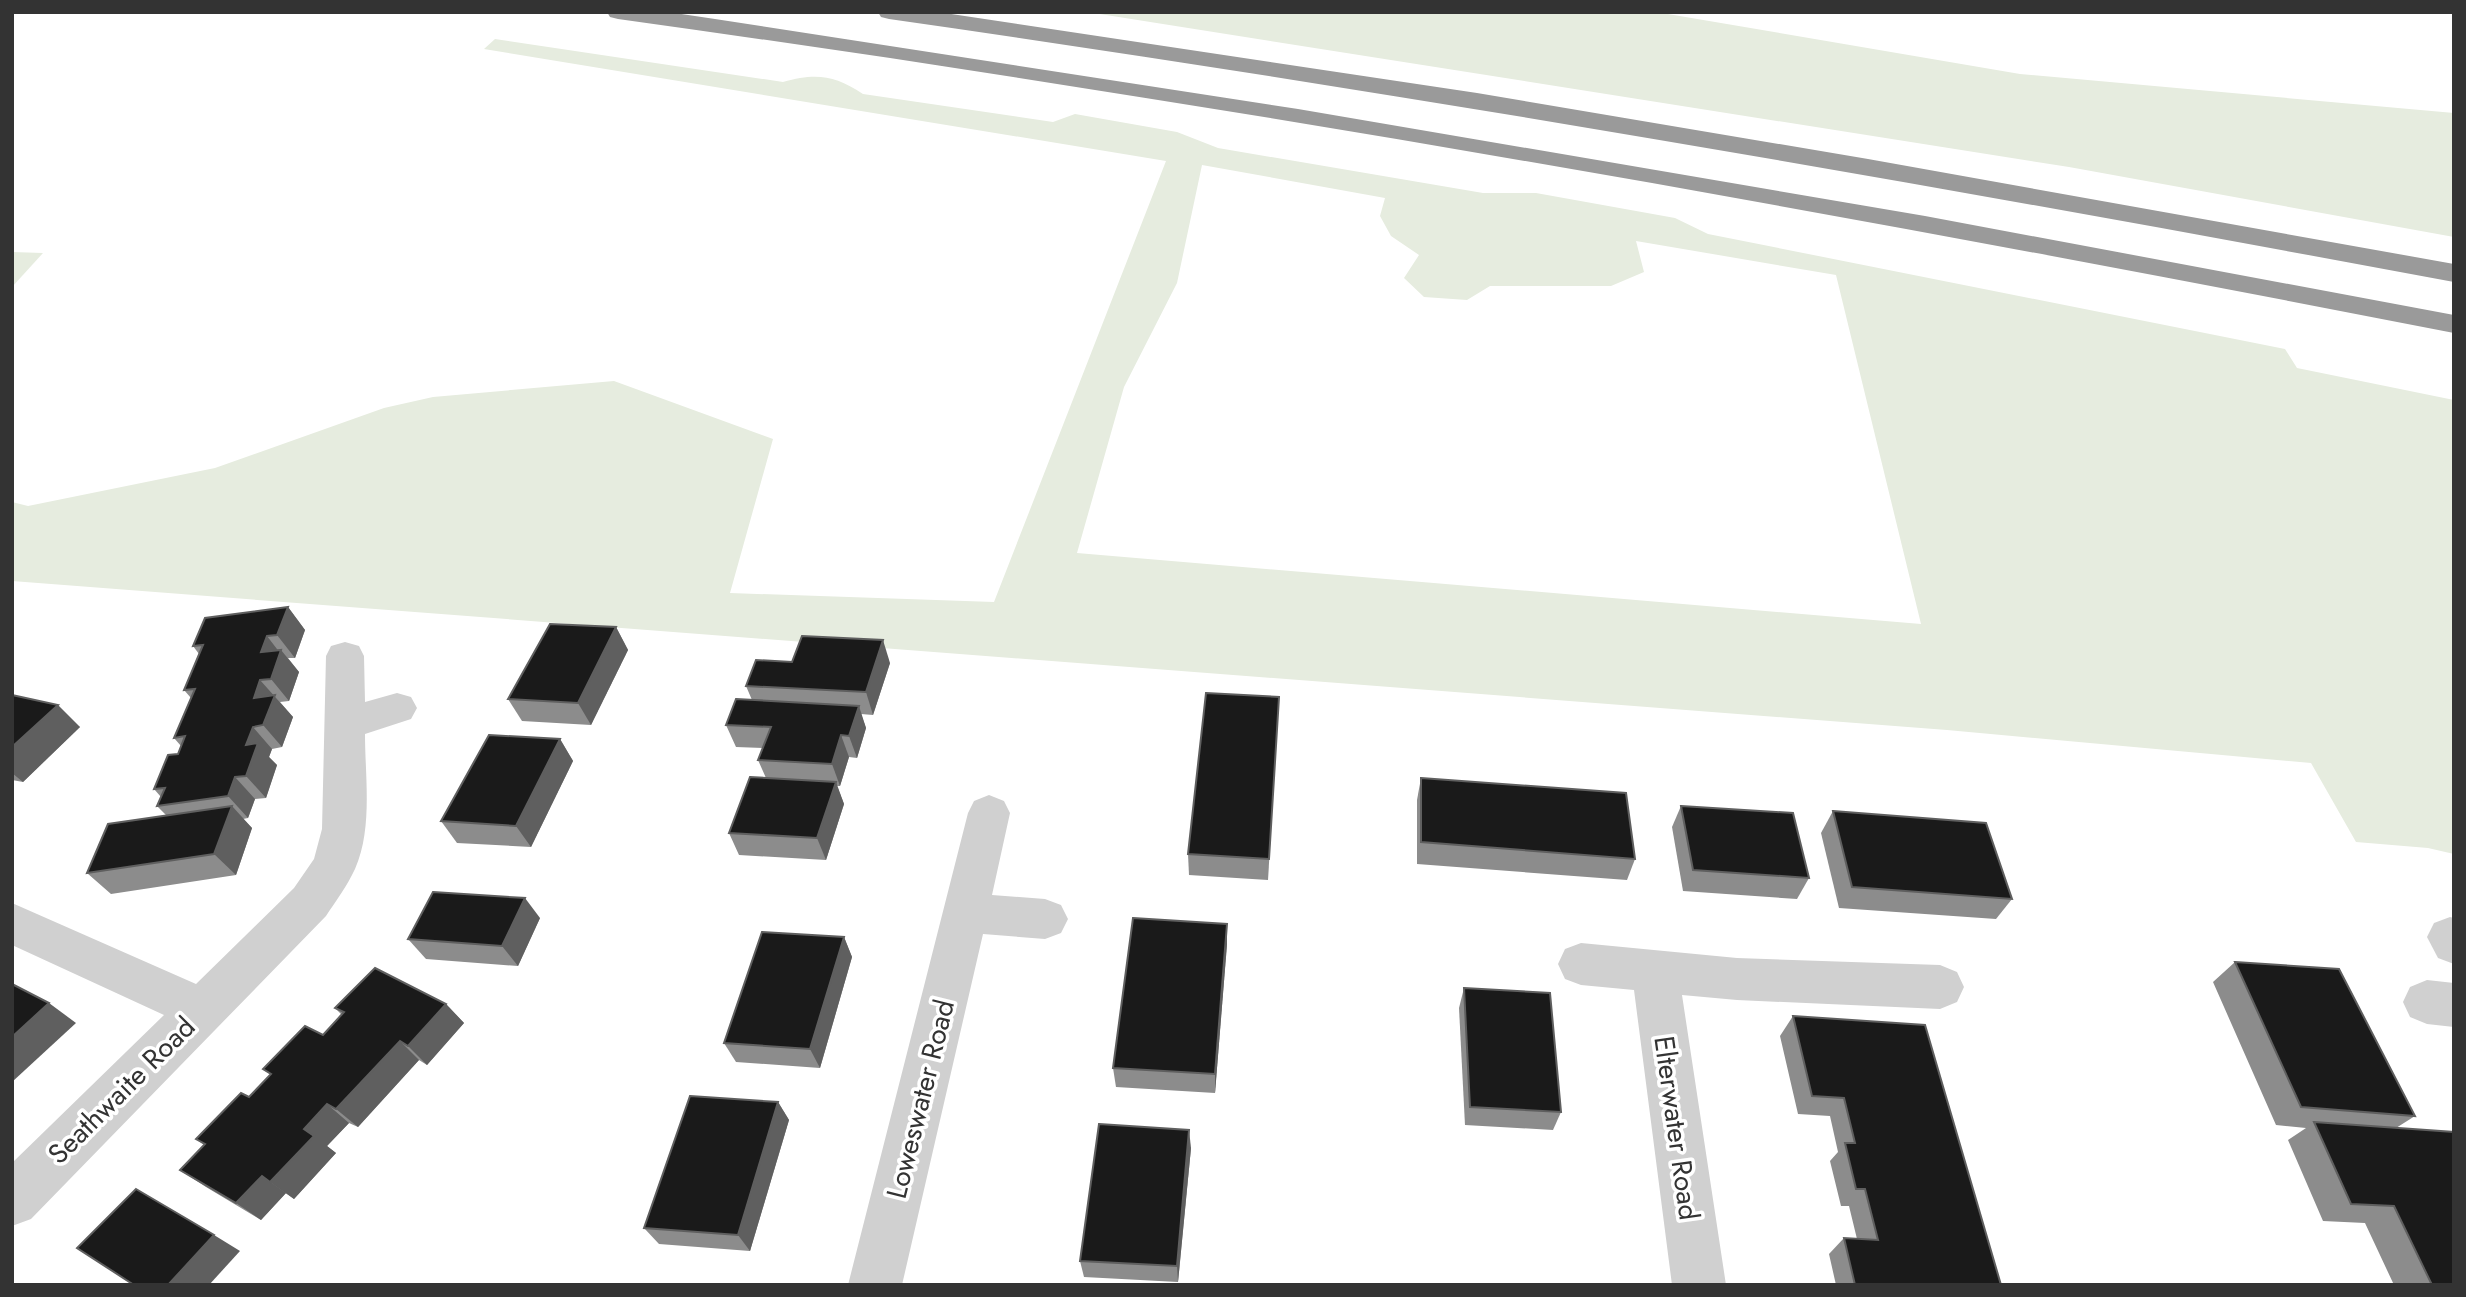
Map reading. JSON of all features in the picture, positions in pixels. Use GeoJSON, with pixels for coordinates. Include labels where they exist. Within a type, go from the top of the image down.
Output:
{"type":"FeatureCollection","features":[{"type":"Feature","properties":{"kind":"highway"},"geometry":{"type":"LineString","coordinates":[[618,12],[995,66],[1589,166],[2133,261],[2454,324]]}},
{"type":"Feature","properties":{"kind":"highway"},"geometry":{"type":"LineString","coordinates":[[889,12],[1584,117],[2094,206],[2454,273]]}},
{"type":"Feature","properties":{"kind":"street","name":"Seathwaite Road"},"geometry":{"type":"LineString","coordinates":[[12,1200],[310,902],[334,866],[344,829],[345,656]]}},
{"type":"Feature","properties":{"kind":"street"},"geometry":{"type":"LineString","coordinates":[[345,724],[397,708]]}},
{"type":"Feature","properties":{"kind":"street","name":"Loweswater Road"},"geometry":{"type":"LineString","coordinates":[[875,1285],[989,813]]}},
{"type":"Feature","properties":{"kind":"street"},"geometry":{"type":"LineString","coordinates":[[965,914],[1045,919]]}},
{"type":"Feature","properties":{"kind":"street","name":"Seathwaite Road"},"geometry":{"type":"LineString","coordinates":[[12,923],[201,1009]]}},
{"type":"Feature","properties":{"kind":"street"},"geometry":{"type":"LineString","coordinates":[[1581,964],[1737,979],[1940,987]]}},
{"type":"Feature","properties":{"kind":"street","name":"Elterwater Road"},"geometry":{"type":"LineString","coordinates":[[1655,971],[1699,1285]]}},
{"type":"Feature","properties":{"kind":"shaded area"},"geometry":{"type":"Polygon","coordinates":[[[1087,12],[1656,12],[2020,74],[2454,113],[2454,237],[2069,167],[1087,12]]]}},
{"type":"Feature","properties":{"kind":"shaded area"},"geometry":{"type":"Polygon","coordinates":[[[495,39],[783,82],[805,77],[834,79],[863,94],[1053,122],[1075,114],[1177,132],[1218,148],[1483,193],[1536,193],[1675,218],[1708,234],[2285,349],[2297,368],[2454,400],[2454,854],[2428,848],[2356,842],[2311,763],[1947,730],[12,581],[12,502],[28,506],[215,468],[384,408],[433,397],[614,381],[773,439],[730,593],[994,602],[1166,161],[484,49],[495,39]],[[1202,165],[1177,283],[1124,387],[1077,553],[1921,624],[1836,275],[1636,241],[1644,272],[1611,286],[1490,286],[1467,300],[1424,297],[1404,278],[1419,255],[1391,236],[1380,216],[1385,198],[1202,165]]]}},
{"type":"Feature","properties":{"kind":"shaded area"},"geometry":{"type":"Polygon","coordinates":[[[12,252],[43,253],[12,287],[12,252]]]}},
{"type":"Feature","properties":{"kind":"building"},"geometry":{"type":"Polygon","coordinates":[[[288,607],[277,635],[267,636],[261,652],[281,650],[271,679],[260,680],[254,698],[275,695],[263,725],[253,727],[246,745],[258,743],[246,776],[235,777],[228,796],[157,806],[165,788],[154,789],[168,755],[178,754],[185,736],[174,738],[195,689],[184,690],[203,645],[193,646],[205,618],[288,607]]]}},
{"type":"Feature","properties":{"kind":"building"},"geometry":{"type":"Polygon","coordinates":[[[550,624],[616,627],[578,703],[508,699],[550,624]]]}},
{"type":"Feature","properties":{"kind":"building"},"geometry":{"type":"Polygon","coordinates":[[[802,636],[883,640],[866,692],[746,686],[756,660],[792,662],[802,636]]]}},
{"type":"Feature","properties":{"kind":"building"},"geometry":{"type":"Polygon","coordinates":[[[1206,693],[1279,697],[1269,859],[1188,854],[1206,693]]]}},
{"type":"Feature","properties":{"kind":"building"},"geometry":{"type":"Polygon","coordinates":[[[12,695],[58,705],[12,747],[12,695]]]}},
{"type":"Feature","properties":{"kind":"building"},"geometry":{"type":"Polygon","coordinates":[[[736,699],[859,706],[849,736],[841,735],[832,764],[758,760],[771,727],[726,725],[736,699]]]}},
{"type":"Feature","properties":{"kind":"building"},"geometry":{"type":"Polygon","coordinates":[[[489,735],[560,739],[516,826],[441,821],[489,735]]]}},
{"type":"Feature","properties":{"kind":"building"},"geometry":{"type":"Polygon","coordinates":[[[750,777],[836,782],[817,838],[729,833],[750,777]]]}},
{"type":"Feature","properties":{"kind":"building"},"geometry":{"type":"Polygon","coordinates":[[[1421,778],[1626,793],[1635,859],[1421,842],[1421,778]]]}},
{"type":"Feature","properties":{"kind":"building"},"geometry":{"type":"Polygon","coordinates":[[[232,806],[214,854],[87,873],[108,824],[232,806]]]}},
{"type":"Feature","properties":{"kind":"building"},"geometry":{"type":"Polygon","coordinates":[[[1681,806],[1793,813],[1809,878],[1693,870],[1681,806]]]}},
{"type":"Feature","properties":{"kind":"building"},"geometry":{"type":"Polygon","coordinates":[[[1833,811],[1986,823],[2012,899],[1852,887],[1833,811]]]}},
{"type":"Feature","properties":{"kind":"building"},"geometry":{"type":"Polygon","coordinates":[[[433,892],[525,898],[502,946],[408,939],[433,892]]]}},
{"type":"Feature","properties":{"kind":"building"},"geometry":{"type":"Polygon","coordinates":[[[1133,918],[1227,924],[1215,1074],[1113,1068],[1133,918]]]}},
{"type":"Feature","properties":{"kind":"building"},"geometry":{"type":"Polygon","coordinates":[[[762,932],[844,937],[810,1049],[724,1043],[762,932]]]}},
{"type":"Feature","properties":{"kind":"building"},"geometry":{"type":"Polygon","coordinates":[[[2235,962],[2339,969],[2415,1116],[2301,1107],[2235,962]]]}},
{"type":"Feature","properties":{"kind":"building"},"geometry":{"type":"Polygon","coordinates":[[[375,968],[446,1004],[408,1046],[400,1041],[336,1109],[327,1104],[304,1129],[314,1136],[270,1182],[262,1176],[236,1203],[180,1170],[205,1144],[196,1139],[241,1093],[249,1097],[271,1074],[263,1069],[305,1026],[323,1035],[344,1012],[335,1008],[375,968]]]}},
{"type":"Feature","properties":{"kind":"building"},"geometry":{"type":"Polygon","coordinates":[[[12,984],[49,1003],[12,1037],[12,984]]]}},
{"type":"Feature","properties":{"kind":"building"},"geometry":{"type":"Polygon","coordinates":[[[1464,988],[1550,993],[1561,1112],[1470,1107],[1464,988]]]}},
{"type":"Feature","properties":{"kind":"building"},"geometry":{"type":"Polygon","coordinates":[[[1793,1016],[1925,1025],[2001,1285],[1855,1285],[1844,1238],[1878,1240],[1865,1189],[1856,1189],[1845,1143],[1855,1143],[1844,1098],[1812,1096],[1793,1016]]]}},
{"type":"Feature","properties":{"kind":"building"},"geometry":{"type":"Polygon","coordinates":[[[690,1096],[778,1102],[738,1235],[644,1228],[690,1096]]]}},
{"type":"Feature","properties":{"kind":"building"},"geometry":{"type":"Polygon","coordinates":[[[2314,1122],[2454,1132],[2454,1285],[2432,1285],[2394,1206],[2351,1204],[2314,1122]]]}},
{"type":"Feature","properties":{"kind":"building"},"geometry":{"type":"Polygon","coordinates":[[[1099,1124],[1189,1130],[1177,1266],[1080,1261],[1099,1124]]]}},
{"type":"Feature","properties":{"kind":"building"},"geometry":{"type":"Polygon","coordinates":[[[136,1189],[214,1235],[168,1285],[134,1285],[77,1248],[136,1189]]]}}]}
